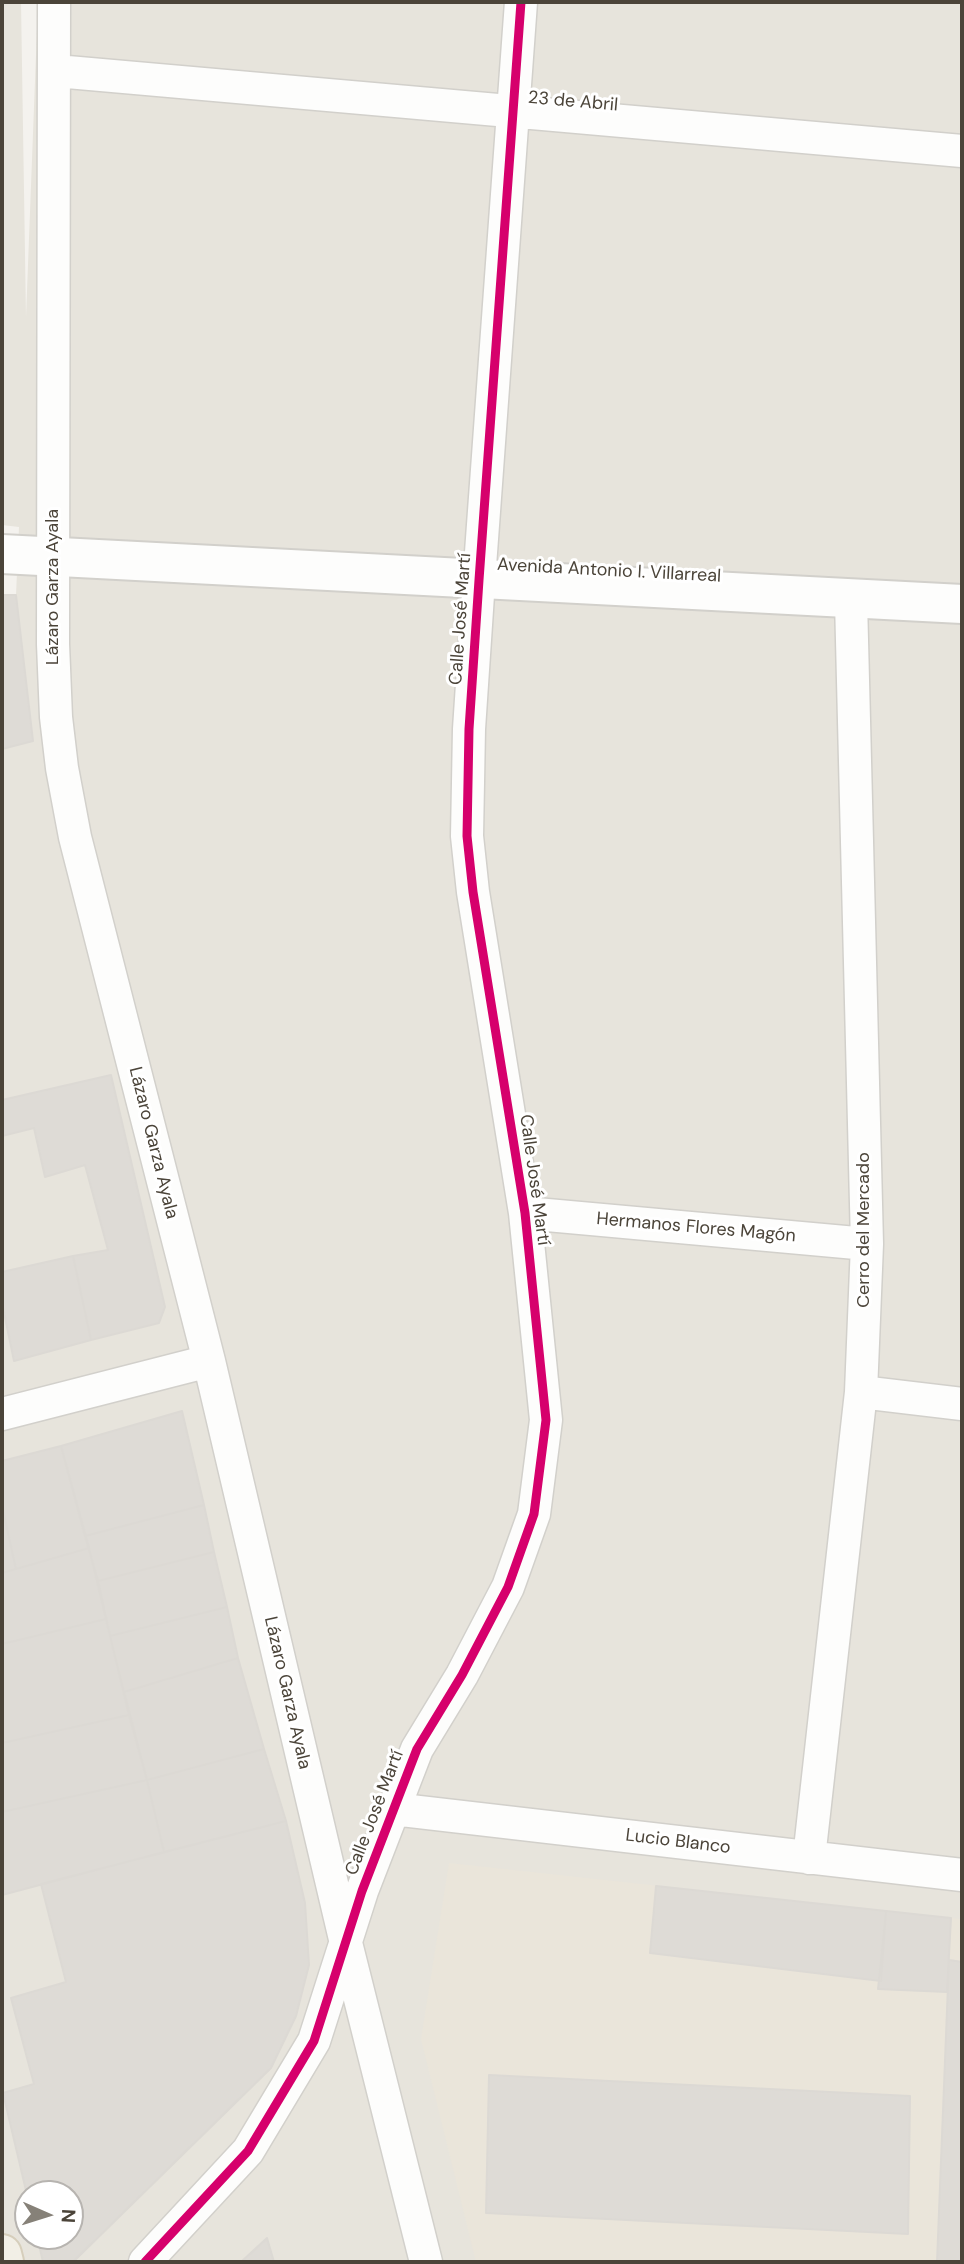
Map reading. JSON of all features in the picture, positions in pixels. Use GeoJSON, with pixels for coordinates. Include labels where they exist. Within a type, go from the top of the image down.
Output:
{"type":"FeatureCollection","features":[{"type":"Feature","properties":{"kind":"main road"},"geometry":{"type":"LineString","coordinates":[[2,2254],[4,2262]]}},
{"type":"Feature","properties":{"kind":"street","name":"Lázaro Garza Ayala"},"geometry":{"type":"LineString","coordinates":[[54,2],[56,71],[52,556],[56,717],[75,837],[209,1361],[345,1939],[425,2262]]}},
{"type":"Feature","properties":{"kind":"street","name":"Calle José Martí"},"geometry":{"type":"LineString","coordinates":[[145,2262],[248,2151],[314,2041],[345,1939],[417,1749],[462,1675],[508,1587],[534,1514],[546,1420],[526,1213],[473,892],[467,836],[469,729],[522,2]]}},
{"type":"Feature","properties":{"kind":"street","name":"23 de Abril"},"geometry":{"type":"LineString","coordinates":[[56,71],[962,151]]}},
{"type":"Feature","properties":{"kind":"street","name":"Avenida Antonio I. Villarreal"},"geometry":{"type":"LineString","coordinates":[[2,554],[962,604]]}},
{"type":"Feature","properties":{"kind":"street","name":"Cerro del Mercado"},"geometry":{"type":"LineString","coordinates":[[809,1858],[861,1392],[867,1244],[851,600]]}},
{"type":"Feature","properties":{"kind":"street","name":"Hermanos Flores Magón"},"geometry":{"type":"LineString","coordinates":[[526,1213],[867,1244]]}},
{"type":"Feature","properties":{"kind":"street"},"geometry":{"type":"LineString","coordinates":[[2,1414],[209,1361]]}},
{"type":"Feature","properties":{"kind":"street"},"geometry":{"type":"LineString","coordinates":[[861,1392],[962,1404]]}},
{"type":"Feature","properties":{"kind":"street","name":"Lucio Blanco"},"geometry":{"type":"LineString","coordinates":[[393,1809],[962,1875]]}},
{"type":"Feature","properties":{"kind":"shaded area"},"geometry":{"type":"Polygon","coordinates":[[[2,2],[21,2],[26,317],[38,2],[962,2],[962,2262],[2,2262],[2,594],[16,595],[19,527],[2,525],[2,2]]]}},
{"type":"Feature","properties":{"kind":"shaded area"},"geometry":{"type":"Polygon","coordinates":[[[449,1863],[962,1919],[962,2262],[476,2262],[421,2039],[449,1863]]]}},
{"type":"Feature","properties":{"kind":"building"},"geometry":{"type":"Polygon","coordinates":[[[2,595],[16,595],[33,741],[2,749],[2,595]]]}},
{"type":"Feature","properties":{"kind":"building"},"geometry":{"type":"Polygon","coordinates":[[[111,1075],[165,1307],[159,1323],[91,1340],[73,1256],[108,1250],[85,1165],[45,1177],[34,1128],[2,1136],[2,1100],[111,1075]]]}},
{"type":"Feature","properties":{"kind":"building"},"geometry":{"type":"Polygon","coordinates":[[[73,1256],[91,1340],[14,1361],[2,1303],[2,1272],[73,1256]]]}},
{"type":"Feature","properties":{"kind":"building"},"geometry":{"type":"Polygon","coordinates":[[[182,1411],[204,1505],[85,1536],[61,1446],[182,1411]]]}},
{"type":"Feature","properties":{"kind":"building"},"geometry":{"type":"Polygon","coordinates":[[[61,1446],[89,1548],[16,1569],[2,1506],[2,1461],[61,1446]]]}},
{"type":"Feature","properties":{"kind":"building"},"geometry":{"type":"Polygon","coordinates":[[[204,1505],[214,1552],[98,1581],[85,1536],[204,1505]]]}},
{"type":"Feature","properties":{"kind":"building"},"geometry":{"type":"Polygon","coordinates":[[[2,1506],[16,1569],[2,1573],[2,1506]]]}},
{"type":"Feature","properties":{"kind":"building"},"geometry":{"type":"Polygon","coordinates":[[[89,1548],[106,1619],[2,1644],[2,1573],[89,1548]]]}},
{"type":"Feature","properties":{"kind":"building"},"geometry":{"type":"Polygon","coordinates":[[[214,1552],[227,1607],[110,1636],[98,1581],[214,1552]]]}},
{"type":"Feature","properties":{"kind":"building"},"geometry":{"type":"Polygon","coordinates":[[[227,1607],[238,1658],[124,1692],[110,1636],[227,1607]]]}},
{"type":"Feature","properties":{"kind":"building"},"geometry":{"type":"Polygon","coordinates":[[[106,1619],[129,1715],[2,1743],[2,1644],[106,1619]]]}},
{"type":"Feature","properties":{"kind":"building"},"geometry":{"type":"Polygon","coordinates":[[[238,1658],[264,1749],[147,1780],[124,1692],[238,1658]]]}},
{"type":"Feature","properties":{"kind":"building"},"geometry":{"type":"Polygon","coordinates":[[[129,1715],[147,1780],[2,1812],[2,1743],[129,1715]]]}},
{"type":"Feature","properties":{"kind":"building"},"geometry":{"type":"Polygon","coordinates":[[[264,1749],[286,1821],[164,1852],[147,1780],[264,1749]]]}},
{"type":"Feature","properties":{"kind":"building"},"geometry":{"type":"Polygon","coordinates":[[[147,1780],[164,1852],[2,1895],[2,1812],[147,1780]]]}},
{"type":"Feature","properties":{"kind":"building"},"geometry":{"type":"Polygon","coordinates":[[[286,1821],[305,1903],[309,1965],[296,2016],[271,2068],[73,2262],[43,2262],[40,2250],[84,2250],[84,2180],[24,2180],[3,2093],[34,2084],[11,1998],[66,1982],[41,1884],[286,1821]]]}},
{"type":"Feature","properties":{"kind":"building"},"geometry":{"type":"Polygon","coordinates":[[[656,1886],[886,1911],[881,1981],[650,1953],[656,1886]]]}},
{"type":"Feature","properties":{"kind":"building"},"geometry":{"type":"Polygon","coordinates":[[[886,1911],[951,1918],[947,1992],[878,1989],[886,1911]]]}},
{"type":"Feature","properties":{"kind":"building"},"geometry":{"type":"Polygon","coordinates":[[[949,1960],[962,1962],[962,2262],[937,2262],[949,1960]]]}},
{"type":"Feature","properties":{"kind":"building"},"geometry":{"type":"Polygon","coordinates":[[[489,2075],[910,2096],[908,2234],[486,2213],[489,2075]]]}},
{"type":"Feature","properties":{"kind":"building"},"geometry":{"type":"Polygon","coordinates":[[[267,2238],[274,2262],[241,2262],[267,2238]]]}},
{"type":"Feature","properties":{"kind":"cycle path"},"geometry":{"type":"LineString","coordinates":[[145,2262],[248,2151],[314,2041],[362,1891],[417,1749],[462,1675],[508,1587],[534,1514],[546,1420],[525,1213],[473,892],[467,836],[469,729],[521,2]]}}]}
